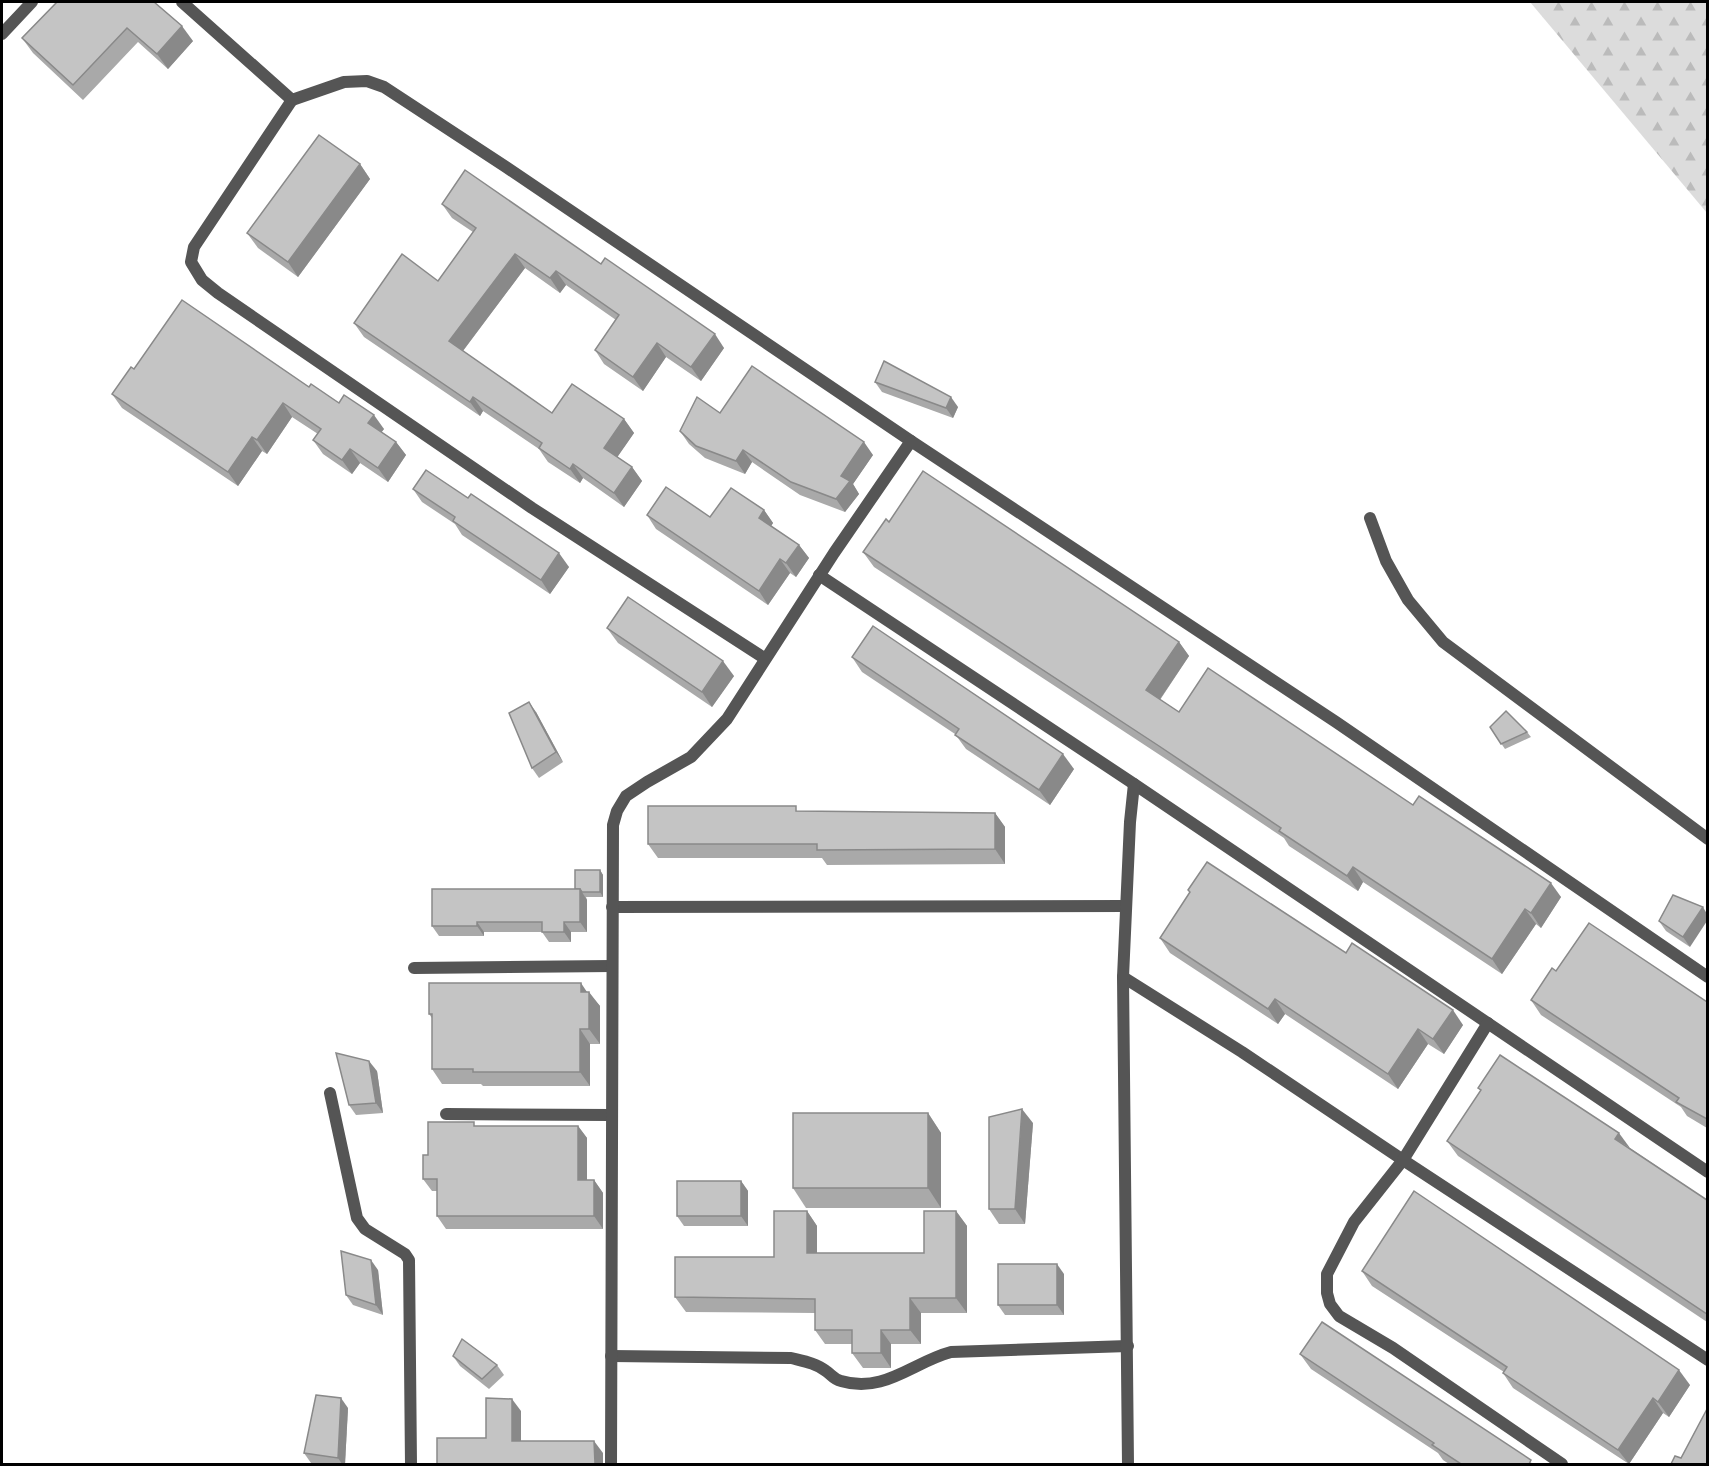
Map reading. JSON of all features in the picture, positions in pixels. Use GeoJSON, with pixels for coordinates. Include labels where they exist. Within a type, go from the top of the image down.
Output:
{"type":"FeatureCollection","features":[{"type":"Feature","properties":{"kind":"street"},"geometry":{"type":"LineString","coordinates":[[2,34],[32,2]]}},
{"type":"Feature","properties":{"kind":"street"},"geometry":{"type":"LineString","coordinates":[[182,2],[292,100]]}},
{"type":"Feature","properties":{"kind":"street"},"geometry":{"type":"LineString","coordinates":[[764,658],[532,508],[202,280],[191,262],[194,247],[292,100],[344,82],[367,81],[384,87],[1326,716],[1707,977]]}},
{"type":"Feature","properties":{"kind":"street"},"geometry":{"type":"LineString","coordinates":[[611,1464],[612,907],[613,825],[617,811],[626,796],[692,757],[727,718],[819,575],[911,441]]}},
{"type":"Feature","properties":{"kind":"street"},"geometry":{"type":"LineString","coordinates":[[1370,518],[1386,561],[1408,600],[1443,642],[1707,839]]}},
{"type":"Feature","properties":{"kind":"street"},"geometry":{"type":"LineString","coordinates":[[819,575],[1134,784],[1707,1172]]}},
{"type":"Feature","properties":{"kind":"street"},"geometry":{"type":"LineString","coordinates":[[1128,1464],[1124,978],[1134,784]]}},
{"type":"Feature","properties":{"kind":"street"},"geometry":{"type":"LineString","coordinates":[[612,907],[1126,906]]}},
{"type":"Feature","properties":{"kind":"street"},"geometry":{"type":"LineString","coordinates":[[414,968],[612,966]]}},
{"type":"Feature","properties":{"kind":"street"},"geometry":{"type":"LineString","coordinates":[[1124,978],[1242,1052],[1707,1360]]}},
{"type":"Feature","properties":{"kind":"street"},"geometry":{"type":"LineString","coordinates":[[1488,1023],[1403,1160],[1354,1222],[1328,1274],[1327,1293],[1330,1304],[1339,1316],[1393,1348],[1562,1464]]}},
{"type":"Feature","properties":{"kind":"street"},"geometry":{"type":"LineString","coordinates":[[330,1093],[357,1218],[365,1229],[405,1254],[409,1260],[411,1464]]}},
{"type":"Feature","properties":{"kind":"street"},"geometry":{"type":"LineString","coordinates":[[446,1114],[612,1115]]}},
{"type":"Feature","properties":{"kind":"street"},"geometry":{"type":"LineString","coordinates":[[611,1356],[791,1358],[811,1363],[826,1371],[832,1378],[855,1384],[867,1384],[888,1380],[936,1356],[951,1352],[1128,1346]]}},
{"type":"Feature","properties":{"kind":"green space"},"geometry":{"type":"Polygon","coordinates":[[[1530,2],[1707,2],[1707,213],[1530,2]]]}},
{"type":"Feature","properties":{"kind":"building"},"geometry":{"type":"Polygon","coordinates":[[[57,2],[154,2],[182,26],[157,54],[127,28],[73,85],[22,38],[57,2]]]}},
{"type":"Feature","properties":{"kind":"building"},"geometry":{"type":"Polygon","coordinates":[[[319,135],[360,164],[288,262],[247,233],[319,135]]]}},
{"type":"Feature","properties":{"kind":"building"},"geometry":{"type":"Polygon","coordinates":[[[465,170],[601,264],[605,258],[715,334],[691,367],[657,343],[633,377],[595,350],[619,315],[556,271],[550,278],[515,254],[449,341],[552,413],[572,384],[624,419],[604,448],[632,467],[614,493],[573,464],[570,469],[539,448],[542,443],[473,397],[470,402],[354,323],[402,254],[438,281],[476,228],[442,204],[465,170]]]}},
{"type":"Feature","properties":{"kind":"building"},"geometry":{"type":"Polygon","coordinates":[[[182,300],[309,387],[311,384],[339,403],[344,395],[374,415],[368,423],[396,442],[378,468],[350,449],[342,460],[313,440],[321,429],[283,403],[257,440],[252,437],[228,472],[112,394],[131,367],[134,369],[182,300]]]}},
{"type":"Feature","properties":{"kind":"building"},"geometry":{"type":"Polygon","coordinates":[[[884,361],[951,397],[946,408],[875,382],[884,361]]]}},
{"type":"Feature","properties":{"kind":"building"},"geometry":{"type":"Polygon","coordinates":[[[752,366],[864,442],[841,476],[850,481],[836,499],[791,482],[743,450],[736,461],[696,446],[680,431],[697,397],[720,413],[752,366]]]}},
{"type":"Feature","properties":{"kind":"building"},"geometry":{"type":"Polygon","coordinates":[[[426,470],[468,498],[471,494],[559,553],[541,580],[453,521],[455,517],[413,489],[426,470]]]}},
{"type":"Feature","properties":{"kind":"building"},"geometry":{"type":"Polygon","coordinates":[[[923,471],[1179,642],[1146,690],[1179,712],[1208,668],[1413,805],[1419,796],[1551,883],[1531,913],[1525,909],[1492,959],[1353,867],[1347,876],[1279,831],[1281,828],[1159,746],[863,552],[886,519],[889,522],[923,471]]]}},
{"type":"Feature","properties":{"kind":"building"},"geometry":{"type":"Polygon","coordinates":[[[666,487],[710,517],[731,488],[764,510],[759,518],[799,545],[786,563],[780,559],[759,591],[647,515],[666,487]]]}},
{"type":"Feature","properties":{"kind":"building"},"geometry":{"type":"Polygon","coordinates":[[[628,597],[723,661],[702,692],[607,628],[628,597]]]}},
{"type":"Feature","properties":{"kind":"building"},"geometry":{"type":"Polygon","coordinates":[[[873,626],[1063,754],[1039,790],[955,735],[959,729],[852,657],[873,626]]]}},
{"type":"Feature","properties":{"kind":"building"},"geometry":{"type":"Polygon","coordinates":[[[529,702],[556,752],[532,768],[509,713],[529,702]]]}},
{"type":"Feature","properties":{"kind":"building"},"geometry":{"type":"Polygon","coordinates":[[[1506,711],[1527,732],[1501,744],[1490,727],[1506,711]]]}},
{"type":"Feature","properties":{"kind":"building"},"geometry":{"type":"Polygon","coordinates":[[[648,806],[796,806],[796,811],[995,813],[995,849],[817,850],[817,844],[648,844],[648,806]]]}},
{"type":"Feature","properties":{"kind":"building"},"geometry":{"type":"Polygon","coordinates":[[[1207,862],[1346,953],[1352,943],[1453,1010],[1433,1039],[1418,1029],[1388,1074],[1275,999],[1268,1009],[1160,938],[1207,862]]]}},
{"type":"Feature","properties":{"kind":"building"},"geometry":{"type":"Polygon","coordinates":[[[575,870],[600,870],[600,892],[582,892],[580,889],[575,889],[575,870]]]}},
{"type":"Feature","properties":{"kind":"building"},"geometry":{"type":"Polygon","coordinates":[[[432,889],[580,889],[580,922],[564,922],[564,932],[542,932],[542,922],[477,922],[477,926],[432,926],[432,889]]]}},
{"type":"Feature","properties":{"kind":"building"},"geometry":{"type":"Polygon","coordinates":[[[1673,895],[1703,907],[1683,937],[1659,921],[1673,895]]]}},
{"type":"Feature","properties":{"kind":"building"},"geometry":{"type":"Polygon","coordinates":[[[1589,923],[1707,1002],[1707,1119],[1676,1102],[1679,1098],[1531,1000],[1552,968],[1556,971],[1589,923]]]}},
{"type":"Feature","properties":{"kind":"building"},"geometry":{"type":"Polygon","coordinates":[[[429,983],[581,983],[581,992],[589,992],[589,1029],[580,1029],[580,1072],[473,1072],[473,1069],[432,1069],[432,1014],[429,1014],[429,983]]]}},
{"type":"Feature","properties":{"kind":"building"},"geometry":{"type":"Polygon","coordinates":[[[336,1053],[369,1061],[376,1103],[349,1105],[336,1053]]]}},
{"type":"Feature","properties":{"kind":"building"},"geometry":{"type":"Polygon","coordinates":[[[1500,1055],[1619,1133],[1615,1139],[1707,1200],[1707,1314],[1447,1141],[1481,1090],[1478,1088],[1500,1055]]]}},
{"type":"Feature","properties":{"kind":"building"},"geometry":{"type":"Polygon","coordinates":[[[1022,1109],[1015,1209],[989,1209],[989,1117],[1022,1109]]]}},
{"type":"Feature","properties":{"kind":"building"},"geometry":{"type":"Polygon","coordinates":[[[793,1113],[928,1113],[928,1188],[793,1188],[793,1113]]]}},
{"type":"Feature","properties":{"kind":"building"},"geometry":{"type":"Polygon","coordinates":[[[428,1122],[474,1122],[474,1126],[578,1126],[578,1180],[594,1180],[594,1216],[437,1216],[437,1179],[423,1179],[423,1155],[428,1155],[428,1122]]]}},
{"type":"Feature","properties":{"kind":"building"},"geometry":{"type":"Polygon","coordinates":[[[677,1181],[741,1181],[741,1216],[677,1216],[677,1181]]]}},
{"type":"Feature","properties":{"kind":"building"},"geometry":{"type":"Polygon","coordinates":[[[1414,1191],[1679,1370],[1658,1402],[1653,1398],[1618,1450],[1503,1373],[1507,1367],[1362,1271],[1414,1191]]]}},
{"type":"Feature","properties":{"kind":"building"},"geometry":{"type":"Polygon","coordinates":[[[774,1211],[807,1211],[807,1253],[924,1253],[924,1211],[956,1211],[956,1298],[910,1298],[910,1330],[881,1330],[881,1353],[852,1353],[852,1330],[815,1330],[815,1299],[675,1297],[675,1257],[774,1257],[774,1211]]]}},
{"type":"Feature","properties":{"kind":"building"},"geometry":{"type":"Polygon","coordinates":[[[341,1251],[371,1260],[376,1305],[346,1295],[341,1251]]]}},
{"type":"Feature","properties":{"kind":"building"},"geometry":{"type":"Polygon","coordinates":[[[998,1264],[1057,1264],[1057,1305],[998,1305],[998,1264]]]}},
{"type":"Feature","properties":{"kind":"building"},"geometry":{"type":"Polygon","coordinates":[[[1322,1322],[1531,1460],[1529,1464],[1461,1464],[1432,1445],[1434,1443],[1300,1354],[1322,1322]]]}},
{"type":"Feature","properties":{"kind":"building"},"geometry":{"type":"Polygon","coordinates":[[[462,1339],[497,1365],[482,1379],[453,1356],[462,1339]]]}},
{"type":"Feature","properties":{"kind":"building"},"geometry":{"type":"Polygon","coordinates":[[[316,1395],[341,1398],[338,1458],[304,1453],[316,1395]]]}},
{"type":"Feature","properties":{"kind":"building"},"geometry":{"type":"Polygon","coordinates":[[[486,1398],[512,1399],[512,1441],[594,1441],[595,1464],[437,1464],[437,1438],[486,1438],[486,1398]]]}},
{"type":"Feature","properties":{"kind":"building"},"geometry":{"type":"Polygon","coordinates":[[[1707,1409],[1707,1464],[1671,1464],[1675,1456],[1681,1458],[1707,1409]]]}}]}
